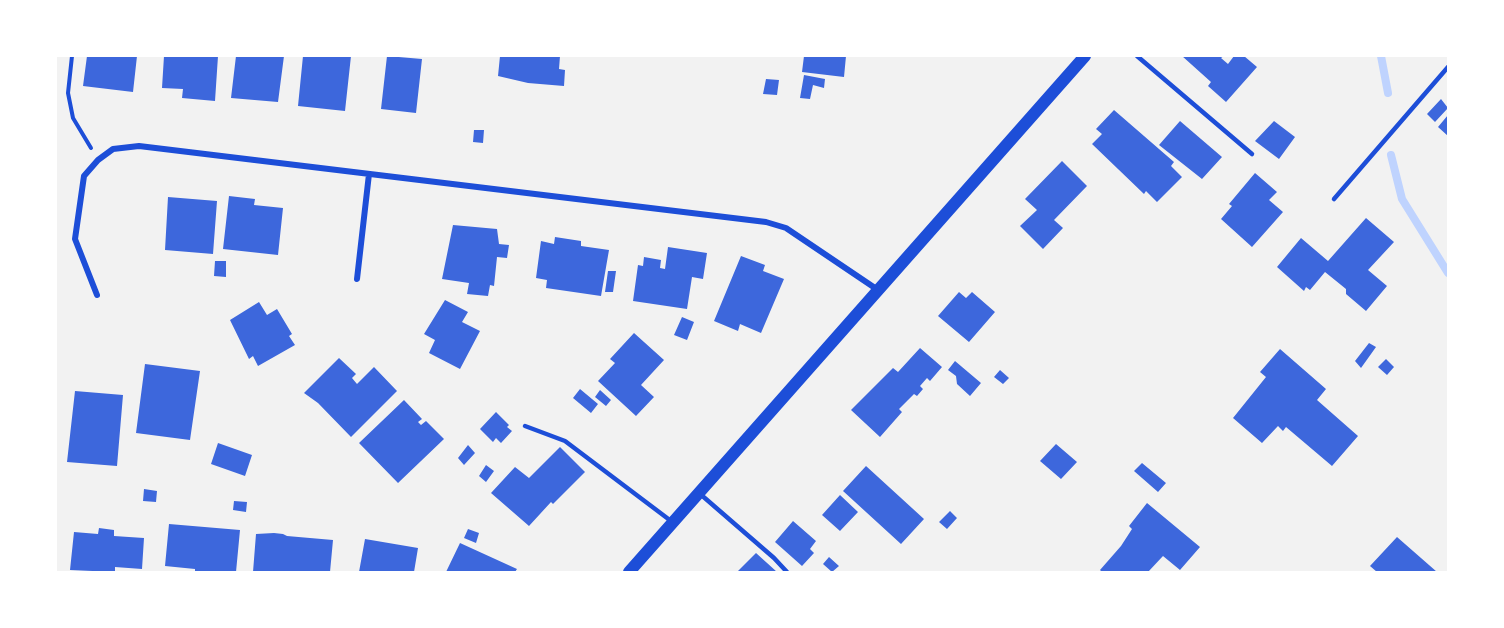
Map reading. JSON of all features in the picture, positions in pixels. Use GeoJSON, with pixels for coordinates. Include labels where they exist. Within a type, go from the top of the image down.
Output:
{"type":"FeatureCollection","features":[{"type":"Feature","properties":{"kind":"main road"},"geometry":{"type":"LineString","coordinates":[[629,573],[1085,56]]}},
{"type":"Feature","properties":{"kind":"street"},"geometry":{"type":"LineString","coordinates":[[97,295],[75,239],[84,176],[98,160],[113,149],[139,146],[766,222],[786,228],[878,290]]}},
{"type":"Feature","properties":{"kind":"street"},"geometry":{"type":"LineString","coordinates":[[357,279],[369,174]]}},
{"type":"Feature","properties":{"kind":"lane"},"geometry":{"type":"LineString","coordinates":[[1137,56],[1252,154]]}},
{"type":"Feature","properties":{"kind":"lane"},"geometry":{"type":"LineString","coordinates":[[1334,199],[1449,67]]}},
{"type":"Feature","properties":{"kind":"lane"},"geometry":{"type":"LineString","coordinates":[[525,426],[565,441],[673,523]]}},
{"type":"Feature","properties":{"kind":"lane"},"geometry":{"type":"LineString","coordinates":[[699,493],[774,558],[787,573]]}},
{"type":"Feature","properties":{"kind":"path"},"geometry":{"type":"LineString","coordinates":[[72,56],[68,93],[73,118],[98,160]]}},
{"type":"Feature","properties":{"kind":"building"},"geometry":{"type":"Polygon","coordinates":[[[87,56],[137,56],[133,92],[83,86],[87,56]]]}},
{"type":"Feature","properties":{"kind":"building"},"geometry":{"type":"Polygon","coordinates":[[[164,56],[218,56],[215,101],[182,98],[183,89],[162,88],[164,56]]]}},
{"type":"Feature","properties":{"kind":"building"},"geometry":{"type":"Polygon","coordinates":[[[236,56],[284,56],[278,102],[231,98],[236,56]]]}},
{"type":"Feature","properties":{"kind":"building"},"geometry":{"type":"Polygon","coordinates":[[[303,56],[351,56],[345,111],[298,106],[303,56]]]}},
{"type":"Feature","properties":{"kind":"building"},"geometry":{"type":"Polygon","coordinates":[[[387,56],[422,59],[416,113],[381,109],[387,56]]]}},
{"type":"Feature","properties":{"kind":"building"},"geometry":{"type":"Polygon","coordinates":[[[500,56],[560,56],[559,69],[565,70],[564,86],[528,83],[498,76],[500,56]]]}},
{"type":"Feature","properties":{"kind":"building"},"geometry":{"type":"Polygon","coordinates":[[[804,56],[846,56],[844,77],[802,72],[804,56]]]}},
{"type":"Feature","properties":{"kind":"building"},"geometry":{"type":"Polygon","coordinates":[[[1182,56],[1224,56],[1221,58],[1228,64],[1234,56],[1244,56],[1257,67],[1226,102],[1208,86],[1211,82],[1182,56]]]}},
{"type":"Feature","properties":{"kind":"building"},"geometry":{"type":"Polygon","coordinates":[[[804,75],[825,79],[824,88],[813,85],[810,99],[800,98],[804,75]]]}},
{"type":"Feature","properties":{"kind":"building"},"geometry":{"type":"Polygon","coordinates":[[[766,79],[779,80],[777,95],[763,94],[766,79]]]}},
{"type":"Feature","properties":{"kind":"building"},"geometry":{"type":"Polygon","coordinates":[[[1441,99],[1448,108],[1435,122],[1427,114],[1441,99]]]}},
{"type":"Feature","properties":{"kind":"building"},"geometry":{"type":"Polygon","coordinates":[[[1114,110],[1174,162],[1171,166],[1182,177],[1157,202],[1146,191],[1144,194],[1092,144],[1102,134],[1096,129],[1114,110]]]}},
{"type":"Feature","properties":{"kind":"building"},"geometry":{"type":"Polygon","coordinates":[[[1448,115],[1448,136],[1438,127],[1448,115]]]}},
{"type":"Feature","properties":{"kind":"building"},"geometry":{"type":"Polygon","coordinates":[[[1180,121],[1222,157],[1202,179],[1159,145],[1180,121]]]}},
{"type":"Feature","properties":{"kind":"building"},"geometry":{"type":"Polygon","coordinates":[[[1274,121],[1295,137],[1279,159],[1255,141],[1274,121]]]}},
{"type":"Feature","properties":{"kind":"building"},"geometry":{"type":"Polygon","coordinates":[[[474,130],[484,130],[483,143],[473,142],[474,130]]]}},
{"type":"Feature","properties":{"kind":"building"},"geometry":{"type":"Polygon","coordinates":[[[1062,161],[1087,186],[1054,220],[1063,228],[1043,249],[1020,226],[1037,210],[1025,199],[1062,161]]]}},
{"type":"Feature","properties":{"kind":"building"},"geometry":{"type":"Polygon","coordinates":[[[1255,173],[1277,192],[1269,200],[1283,212],[1252,247],[1221,219],[1232,206],[1229,204],[1255,173]]]}},
{"type":"Feature","properties":{"kind":"building"},"geometry":{"type":"Polygon","coordinates":[[[229,196],[255,199],[254,205],[283,208],[278,255],[223,249],[229,196]]]}},
{"type":"Feature","properties":{"kind":"building"},"geometry":{"type":"Polygon","coordinates":[[[168,197],[217,201],[213,254],[165,250],[168,197]]]}},
{"type":"Feature","properties":{"kind":"building"},"geometry":{"type":"Polygon","coordinates":[[[1366,218],[1394,242],[1368,270],[1387,286],[1366,311],[1346,294],[1346,289],[1325,272],[1310,290],[1306,287],[1304,291],[1277,267],[1301,238],[1328,261],[1366,218]]]}},
{"type":"Feature","properties":{"kind":"building"},"geometry":{"type":"Polygon","coordinates":[[[453,225],[497,229],[499,244],[509,245],[507,258],[497,257],[494,286],[490,285],[488,296],[467,294],[469,283],[442,279],[453,225]]]}},
{"type":"Feature","properties":{"kind":"building"},"geometry":{"type":"Polygon","coordinates":[[[555,237],[581,241],[581,246],[609,250],[601,296],[546,288],[547,280],[536,278],[541,241],[554,244],[555,237]]]}},
{"type":"Feature","properties":{"kind":"building"},"geometry":{"type":"Polygon","coordinates":[[[668,247],[707,253],[703,279],[692,277],[687,309],[633,301],[638,265],[643,266],[644,257],[661,260],[660,268],[665,269],[668,247]]]}},
{"type":"Feature","properties":{"kind":"building"},"geometry":{"type":"Polygon","coordinates":[[[741,256],[765,265],[763,271],[784,279],[761,333],[740,324],[738,331],[714,321],[741,256]]]}},
{"type":"Feature","properties":{"kind":"building"},"geometry":{"type":"Polygon","coordinates":[[[215,261],[226,261],[226,277],[214,276],[215,261]]]}},
{"type":"Feature","properties":{"kind":"building"},"geometry":{"type":"Polygon","coordinates":[[[608,271],[616,271],[613,292],[605,292],[608,271]]]}},
{"type":"Feature","properties":{"kind":"building"},"geometry":{"type":"Polygon","coordinates":[[[959,292],[966,298],[972,292],[995,312],[969,342],[938,316],[959,292]]]}},
{"type":"Feature","properties":{"kind":"building"},"geometry":{"type":"Polygon","coordinates":[[[445,300],[468,312],[462,322],[480,331],[460,369],[429,353],[435,340],[424,334],[445,300]]]}},
{"type":"Feature","properties":{"kind":"building"},"geometry":{"type":"Polygon","coordinates":[[[259,302],[267,315],[277,309],[292,334],[289,336],[295,345],[258,366],[253,356],[249,359],[230,320],[259,302]]]}},
{"type":"Feature","properties":{"kind":"building"},"geometry":{"type":"Polygon","coordinates":[[[682,317],[694,322],[687,340],[674,335],[682,317]]]}},
{"type":"Feature","properties":{"kind":"building"},"geometry":{"type":"Polygon","coordinates":[[[634,333],[664,360],[641,385],[654,397],[636,416],[598,381],[615,363],[610,359],[634,333]]]}},
{"type":"Feature","properties":{"kind":"building"},"geometry":{"type":"Polygon","coordinates":[[[1369,343],[1376,347],[1361,368],[1355,361],[1369,343]]]}},
{"type":"Feature","properties":{"kind":"building"},"geometry":{"type":"Polygon","coordinates":[[[920,348],[942,367],[930,381],[927,378],[920,386],[923,389],[917,396],[914,394],[899,409],[902,412],[880,437],[851,410],[893,368],[898,372],[920,348]]]}},
{"type":"Feature","properties":{"kind":"building"},"geometry":{"type":"Polygon","coordinates":[[[1280,349],[1326,389],[1317,400],[1358,436],[1332,466],[1286,427],[1283,431],[1278,426],[1262,443],[1233,418],[1266,377],[1260,372],[1280,349]]]}},
{"type":"Feature","properties":{"kind":"building"},"geometry":{"type":"Polygon","coordinates":[[[339,358],[356,374],[352,378],[357,384],[374,367],[397,391],[351,437],[318,403],[304,393],[339,358]]]}},
{"type":"Feature","properties":{"kind":"building"},"geometry":{"type":"Polygon","coordinates":[[[1386,359],[1394,367],[1387,375],[1378,367],[1386,359]]]}},
{"type":"Feature","properties":{"kind":"building"},"geometry":{"type":"Polygon","coordinates":[[[955,361],[981,383],[970,396],[957,384],[956,376],[948,370],[955,361]]]}},
{"type":"Feature","properties":{"kind":"building"},"geometry":{"type":"Polygon","coordinates":[[[145,364],[200,371],[190,440],[136,433],[145,364]]]}},
{"type":"Feature","properties":{"kind":"building"},"geometry":{"type":"Polygon","coordinates":[[[1000,370],[1009,378],[1003,384],[994,377],[1000,370]]]}},
{"type":"Feature","properties":{"kind":"building"},"geometry":{"type":"Polygon","coordinates":[[[580,389],[598,404],[591,413],[573,398],[580,389]]]}},
{"type":"Feature","properties":{"kind":"building"},"geometry":{"type":"Polygon","coordinates":[[[600,390],[611,400],[606,406],[595,397],[600,390]]]}},
{"type":"Feature","properties":{"kind":"building"},"geometry":{"type":"Polygon","coordinates":[[[75,391],[123,395],[117,466],[67,462],[75,391]]]}},
{"type":"Feature","properties":{"kind":"building"},"geometry":{"type":"Polygon","coordinates":[[[404,400],[422,419],[418,422],[421,425],[426,421],[444,439],[398,483],[359,443],[404,400]]]}},
{"type":"Feature","properties":{"kind":"building"},"geometry":{"type":"Polygon","coordinates":[[[496,412],[512,431],[501,443],[496,438],[493,442],[480,429],[496,412]]]}},
{"type":"Feature","properties":{"kind":"building"},"geometry":{"type":"Polygon","coordinates":[[[218,443],[252,455],[245,476],[211,464],[218,443]]]}},
{"type":"Feature","properties":{"kind":"building"},"geometry":{"type":"Polygon","coordinates":[[[1056,444],[1077,462],[1061,479],[1040,461],[1056,444]]]}},
{"type":"Feature","properties":{"kind":"building"},"geometry":{"type":"Polygon","coordinates":[[[468,445],[475,453],[464,465],[458,458],[468,445]]]}},
{"type":"Feature","properties":{"kind":"building"},"geometry":{"type":"Polygon","coordinates":[[[560,447],[585,472],[553,504],[551,502],[529,526],[491,493],[515,467],[529,478],[560,447]]]}},
{"type":"Feature","properties":{"kind":"building"},"geometry":{"type":"Polygon","coordinates":[[[1142,463],[1166,483],[1158,492],[1134,471],[1142,463]]]}},
{"type":"Feature","properties":{"kind":"building"},"geometry":{"type":"Polygon","coordinates":[[[486,465],[494,471],[486,482],[479,476],[486,465]]]}},
{"type":"Feature","properties":{"kind":"building"},"geometry":{"type":"Polygon","coordinates":[[[866,466],[924,519],[901,544],[843,491],[866,466]]]}},
{"type":"Feature","properties":{"kind":"building"},"geometry":{"type":"Polygon","coordinates":[[[144,489],[157,491],[156,502],[143,501],[144,489]]]}},
{"type":"Feature","properties":{"kind":"building"},"geometry":{"type":"Polygon","coordinates":[[[840,495],[858,512],[840,531],[822,515],[840,495]]]}},
{"type":"Feature","properties":{"kind":"building"},"geometry":{"type":"Polygon","coordinates":[[[234,501],[247,502],[246,512],[233,510],[234,501]]]}},
{"type":"Feature","properties":{"kind":"building"},"geometry":{"type":"Polygon","coordinates":[[[1147,503],[1200,547],[1180,570],[1163,556],[1148,572],[1102,572],[1100,570],[1121,546],[1132,529],[1129,526],[1147,503]]]}},
{"type":"Feature","properties":{"kind":"building"},"geometry":{"type":"Polygon","coordinates":[[[950,511],[957,518],[947,529],[939,522],[950,511]]]}},
{"type":"Feature","properties":{"kind":"building"},"geometry":{"type":"Polygon","coordinates":[[[793,521],[816,541],[810,549],[814,553],[802,566],[775,542],[793,521]]]}},
{"type":"Feature","properties":{"kind":"building"},"geometry":{"type":"Polygon","coordinates":[[[169,524],[240,530],[236,572],[195,572],[195,569],[165,566],[169,524]]]}},
{"type":"Feature","properties":{"kind":"building"},"geometry":{"type":"Polygon","coordinates":[[[99,528],[114,530],[114,536],[144,538],[142,569],[115,567],[115,572],[70,570],[74,532],[98,534],[99,528]]]}},
{"type":"Feature","properties":{"kind":"building"},"geometry":{"type":"Polygon","coordinates":[[[468,529],[479,533],[476,543],[464,538],[468,529]]]}},
{"type":"Feature","properties":{"kind":"building"},"geometry":{"type":"Polygon","coordinates":[[[274,533],[333,540],[330,572],[253,572],[256,534],[274,533]]]}},
{"type":"Feature","properties":{"kind":"building"},"geometry":{"type":"Polygon","coordinates":[[[1397,537],[1437,572],[1377,572],[1370,566],[1397,537]]]}},
{"type":"Feature","properties":{"kind":"building"},"geometry":{"type":"Polygon","coordinates":[[[365,539],[418,548],[414,572],[359,572],[365,539]]]}},
{"type":"Feature","properties":{"kind":"building"},"geometry":{"type":"Polygon","coordinates":[[[460,543],[517,569],[515,572],[446,572],[460,543]]]}},
{"type":"Feature","properties":{"kind":"building"},"geometry":{"type":"Polygon","coordinates":[[[756,553],[777,572],[737,572],[756,553]]]}},
{"type":"Feature","properties":{"kind":"building"},"geometry":{"type":"Polygon","coordinates":[[[829,557],[839,566],[832,572],[823,564],[829,557]]]}},
{"type":"Feature","properties":{"kind":"waterway"},"geometry":{"type":"LineString","coordinates":[[1381,56],[1388,93]]}},
{"type":"Feature","properties":{"kind":"waterway"},"geometry":{"type":"LineString","coordinates":[[1391,155],[1402,199],[1448,273]]}}]}
